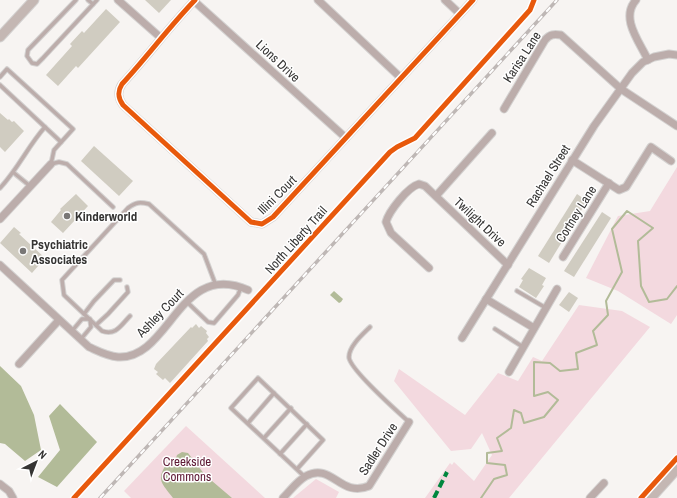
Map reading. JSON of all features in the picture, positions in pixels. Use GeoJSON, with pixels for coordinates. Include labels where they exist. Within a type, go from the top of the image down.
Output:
{"type":"FeatureCollection","features":[{"type":"Feature","properties":{"kind":"street"},"geometry":{"type":"LineString","coordinates":[[0,37],[34,0]]}},
{"type":"Feature","properties":{"kind":"street"},"geometry":{"type":"LineString","coordinates":[[118,0],[161,38]]}},
{"type":"Feature","properties":{"kind":"street","name":"Illini Court"},"geometry":{"type":"LineString","coordinates":[[194,0],[172,23],[156,46],[122,84],[118,92],[120,101],[251,222],[262,224],[268,222],[473,0]]}},
{"type":"Feature","properties":{"kind":"street","name":"Lions Drive"},"geometry":{"type":"LineString","coordinates":[[194,0],[346,138]]}},
{"type":"Feature","properties":{"kind":"street"},"geometry":{"type":"LineString","coordinates":[[318,0],[401,78]]}},
{"type":"Feature","properties":{"kind":"street"},"geometry":{"type":"LineString","coordinates":[[445,0],[460,14]]}},
{"type":"Feature","properties":{"kind":"street"},"geometry":{"type":"LineString","coordinates":[[636,0],[630,10],[629,22],[648,60]]}},
{"type":"Feature","properties":{"kind":"street","name":"Karisa Lane"},"geometry":{"type":"LineString","coordinates":[[504,109],[549,35],[562,35],[621,89]]}},
{"type":"Feature","properties":{"kind":"street","name":"Rachael Street"},"geometry":{"type":"LineString","coordinates":[[462,338],[572,160],[594,126],[621,89],[638,67],[648,60],[661,55],[677,55]]}},
{"type":"Feature","properties":{"kind":"street"},"geometry":{"type":"LineString","coordinates":[[621,89],[677,126]]}},
{"type":"Feature","properties":{"kind":"street","name":"Twilight Drive"},"geometry":{"type":"LineString","coordinates":[[436,196],[492,133]]}},
{"type":"Feature","properties":{"kind":"street","name":"Cortney Lane"},"geometry":{"type":"LineString","coordinates":[[572,160],[619,190],[626,187],[651,147],[671,161]]}},
{"type":"Feature","properties":{"kind":"street"},"geometry":{"type":"LineString","coordinates":[[0,219],[51,164]]}},
{"type":"Feature","properties":{"kind":"street","name":"Cortney Lane"},"geometry":{"type":"LineString","coordinates":[[563,257],[609,183]]}},
{"type":"Feature","properties":{"kind":"street","name":"Twilight Drive"},"geometry":{"type":"LineString","coordinates":[[428,268],[391,233],[386,222],[390,211],[415,185],[419,184],[425,186],[436,196],[508,265]]}},
{"type":"Feature","properties":{"kind":"street","name":"Ashley Court"},"geometry":{"type":"LineString","coordinates":[[0,265],[89,347],[103,354],[119,357],[134,354],[148,345],[187,302],[202,290],[215,284]]}},
{"type":"Feature","properties":{"kind":"street"},"geometry":{"type":"LineString","coordinates":[[215,284],[230,283],[245,289]]}},
{"type":"Feature","properties":{"kind":"street"},"geometry":{"type":"LineString","coordinates":[[510,372],[557,289]]}},
{"type":"Feature","properties":{"kind":"street"},"geometry":{"type":"LineString","coordinates":[[486,299],[534,328]]}},
{"type":"Feature","properties":{"kind":"street"},"geometry":{"type":"LineString","coordinates":[[19,364],[59,320]]}},
{"type":"Feature","properties":{"kind":"street","name":"Sadler Drive"},"geometry":{"type":"LineString","coordinates":[[305,477],[320,473],[327,475],[349,488],[362,489],[369,486],[409,422]]}},
{"type":"Feature","properties":{"kind":"street"},"geometry":{"type":"LineString","coordinates":[[651,498],[677,469]]}},
{"type":"Feature","properties":{"kind":"street"},"geometry":{"type":"LineString","coordinates":[[283,498],[305,477]]}},
{"type":"Feature","properties":{"kind":"street"},"geometry":{"type":"LineString","coordinates":[[590,498],[604,483]]}},
{"type":"Feature","properties":{"kind":"street"},"geometry":{"type":"LineString","coordinates":[[0,484],[9,491],[13,498]]}},
{"type":"Feature","properties":{"kind":"lane"},"geometry":{"type":"LineString","coordinates":[[76,0],[28,50],[27,56],[32,62],[37,64],[98,0]]}},
{"type":"Feature","properties":{"kind":"lane"},"geometry":{"type":"LineString","coordinates":[[88,0],[93,4]]}},
{"type":"Feature","properties":{"kind":"lane"},"geometry":{"type":"LineString","coordinates":[[0,77],[7,69],[73,129],[54,150],[51,164],[59,162],[66,164],[113,207]]}},
{"type":"Feature","properties":{"kind":"lane"},"geometry":{"type":"LineString","coordinates":[[0,85],[61,142]]}},
{"type":"Feature","properties":{"kind":"lane"},"geometry":{"type":"LineString","coordinates":[[0,188],[14,173],[35,139],[45,127]]}},
{"type":"Feature","properties":{"kind":"lane"},"geometry":{"type":"LineString","coordinates":[[14,173],[30,186]]}},
{"type":"Feature","properties":{"kind":"lane"},"geometry":{"type":"LineString","coordinates":[[130,316],[115,332],[108,333],[102,331],[64,295],[62,280],[134,203],[149,204],[204,254],[215,284]]}},
{"type":"Feature","properties":{"kind":"lane"},"geometry":{"type":"LineString","coordinates":[[84,314],[114,280],[120,280]]}},
{"type":"Feature","properties":{"kind":"lane"},"geometry":{"type":"LineString","coordinates":[[96,325],[128,292],[127,286]]}},
{"type":"Feature","properties":{"kind":"lane"},"geometry":{"type":"LineString","coordinates":[[187,302],[208,322],[214,323],[238,294],[245,289]]}},
{"type":"Feature","properties":{"kind":"lane"},"geometry":{"type":"LineString","coordinates":[[517,291],[546,308]]}},
{"type":"Feature","properties":{"kind":"lane"},"geometry":{"type":"LineString","coordinates":[[72,331],[82,319],[90,319]]}},
{"type":"Feature","properties":{"kind":"lane"},"geometry":{"type":"LineString","coordinates":[[81,339],[91,327],[90,319]]}},
{"type":"Feature","properties":{"kind":"lane"},"geometry":{"type":"LineString","coordinates":[[370,326],[350,352],[350,362],[357,372],[409,422]]}},
{"type":"Feature","properties":{"kind":"lane"},"geometry":{"type":"LineString","coordinates":[[495,329],[524,347]]}},
{"type":"Feature","properties":{"kind":"lane"},"geometry":{"type":"LineString","coordinates":[[298,468],[323,440],[258,378],[231,408],[280,454],[298,468],[305,477]]}},
{"type":"Feature","properties":{"kind":"lane"},"geometry":{"type":"LineString","coordinates":[[248,423],[274,393]]}},
{"type":"Feature","properties":{"kind":"lane"},"geometry":{"type":"LineString","coordinates":[[264,438],[290,408]]}},
{"type":"Feature","properties":{"kind":"lane"},"geometry":{"type":"LineString","coordinates":[[280,454],[307,424]]}},
{"type":"Feature","properties":{"kind":"green space"},"geometry":{"type":"Polygon","coordinates":[[[677,167],[677,315],[671,324],[618,291],[586,278],[618,216],[650,211],[677,167]]]}},
{"type":"Feature","properties":{"kind":"green space"},"geometry":{"type":"Polygon","coordinates":[[[579,305],[622,311],[650,327],[509,498],[425,498],[450,463],[452,465],[454,462],[474,481],[492,455],[482,433],[471,449],[451,451],[394,381],[399,369],[465,415],[498,373],[518,381],[533,357],[542,361],[579,305]]]}},
{"type":"Feature","properties":{"kind":"green space","name":"Creekside Commons"},"geometry":{"type":"Polygon","coordinates":[[[186,426],[265,498],[131,498],[124,491],[186,426]]]}},
{"type":"Feature","properties":{"kind":"green space"},"geometry":{"type":"Polygon","coordinates":[[[316,479],[339,492],[336,498],[293,498],[316,479]]]}},
{"type":"Feature","properties":{"kind":"shaded area"},"geometry":{"type":"Polygon","coordinates":[[[334,291],[343,299],[341,302],[339,303],[330,295],[334,291]]]}},
{"type":"Feature","properties":{"kind":"shaded area"},"geometry":{"type":"Polygon","coordinates":[[[0,366],[21,386],[34,415],[41,450],[25,461],[5,444],[0,443],[0,366]]]}},
{"type":"Feature","properties":{"kind":"shaded area"},"geometry":{"type":"Polygon","coordinates":[[[60,404],[97,442],[57,487],[38,477],[60,450],[49,416],[60,404]]]}},
{"type":"Feature","properties":{"kind":"shaded area"},"geometry":{"type":"Polygon","coordinates":[[[182,452],[188,453],[205,475],[232,498],[173,498],[163,485],[161,477],[168,462],[175,461],[177,455],[182,452]]]}},
{"type":"Feature","properties":{"kind":"building"},"geometry":{"type":"Polygon","coordinates":[[[145,0],[171,0],[159,13],[145,0]]]}},
{"type":"Feature","properties":{"kind":"building"},"geometry":{"type":"Polygon","coordinates":[[[106,9],[120,22],[78,68],[76,66],[58,86],[46,75],[72,46],[70,44],[82,31],[84,33],[106,9]]]}},
{"type":"Feature","properties":{"kind":"building"},"geometry":{"type":"Polygon","coordinates":[[[0,113],[8,120],[9,119],[12,122],[14,121],[24,131],[5,152],[0,147],[0,113]]]}},
{"type":"Feature","properties":{"kind":"building"},"geometry":{"type":"Polygon","coordinates":[[[94,146],[133,181],[119,196],[81,161],[94,146]]]}},
{"type":"Feature","properties":{"kind":"building","name":"Kinderworld"},"geometry":{"type":"Polygon","coordinates":[[[76,194],[88,206],[63,233],[51,222],[61,210],[60,209],[76,194]]]}},
{"type":"Feature","properties":{"kind":"building"},"geometry":{"type":"Polygon","coordinates":[[[577,194],[587,201],[549,263],[538,256],[577,194]]]}},
{"type":"Feature","properties":{"kind":"building"},"geometry":{"type":"Polygon","coordinates":[[[602,212],[611,218],[574,277],[564,271],[602,212]]]}},
{"type":"Feature","properties":{"kind":"building","name":"Psychiatric Associates"},"geometry":{"type":"Polygon","coordinates":[[[14,227],[21,233],[19,234],[45,258],[32,273],[0,243],[14,227]]]}},
{"type":"Feature","properties":{"kind":"building"},"geometry":{"type":"Polygon","coordinates":[[[529,268],[546,278],[542,285],[544,286],[536,298],[519,287],[523,280],[521,279],[529,268]]]}},
{"type":"Feature","properties":{"kind":"building"},"geometry":{"type":"Polygon","coordinates":[[[569,292],[578,298],[569,312],[559,305],[569,292]]]}},
{"type":"Feature","properties":{"kind":"building"},"geometry":{"type":"Polygon","coordinates":[[[196,324],[199,328],[201,326],[207,331],[206,333],[209,337],[207,339],[208,341],[170,383],[165,378],[163,380],[156,374],[158,372],[154,369],[156,364],[191,327],[192,328],[196,324]]]}},
{"type":"Feature","properties":{"kind":"waterway"},"geometry":{"type":"LineString","coordinates":[[481,498],[494,479],[507,475],[505,465],[487,463],[487,453],[502,451],[497,438],[511,428],[514,410],[521,413],[524,423],[544,417],[558,400],[548,392],[534,396],[534,362],[550,363],[560,371],[578,369],[576,353],[597,345],[593,331],[608,315],[606,301],[622,272],[612,229],[627,211],[653,228],[638,241],[641,286],[649,302],[667,299],[677,286]]}},
{"type":"Feature","properties":{"kind":"railway"},"geometry":{"type":"LineString","coordinates":[[100,498],[557,0]]}},
{"type":"Feature","properties":{"kind":"marked path"},"geometry":{"type":"LineString","coordinates":[[434,498],[447,472]]}},
{"type":"Feature","properties":{"kind":"cycle path"},"geometry":{"type":"LineString","coordinates":[[195,0],[122,84],[119,90],[119,97],[123,105],[251,222],[262,224],[273,217],[473,0]]}},
{"type":"Feature","properties":{"kind":"cycle path","name":"North Liberty Trail"},"geometry":{"type":"LineString","coordinates":[[74,498],[390,152],[415,138],[530,10],[534,0]]}},
{"type":"Feature","properties":{"kind":"cycle path"},"geometry":{"type":"LineString","coordinates":[[641,498],[677,458]]}},
{"type":"Feature","properties":{"kind":"place","name":"Kinderworld"},"geometry":{"type":"Point","coordinates":[67,216]}},
{"type":"Feature","properties":{"kind":"place","name":"Psychiatric Associates"},"geometry":{"type":"Point","coordinates":[23,251]}}]}
